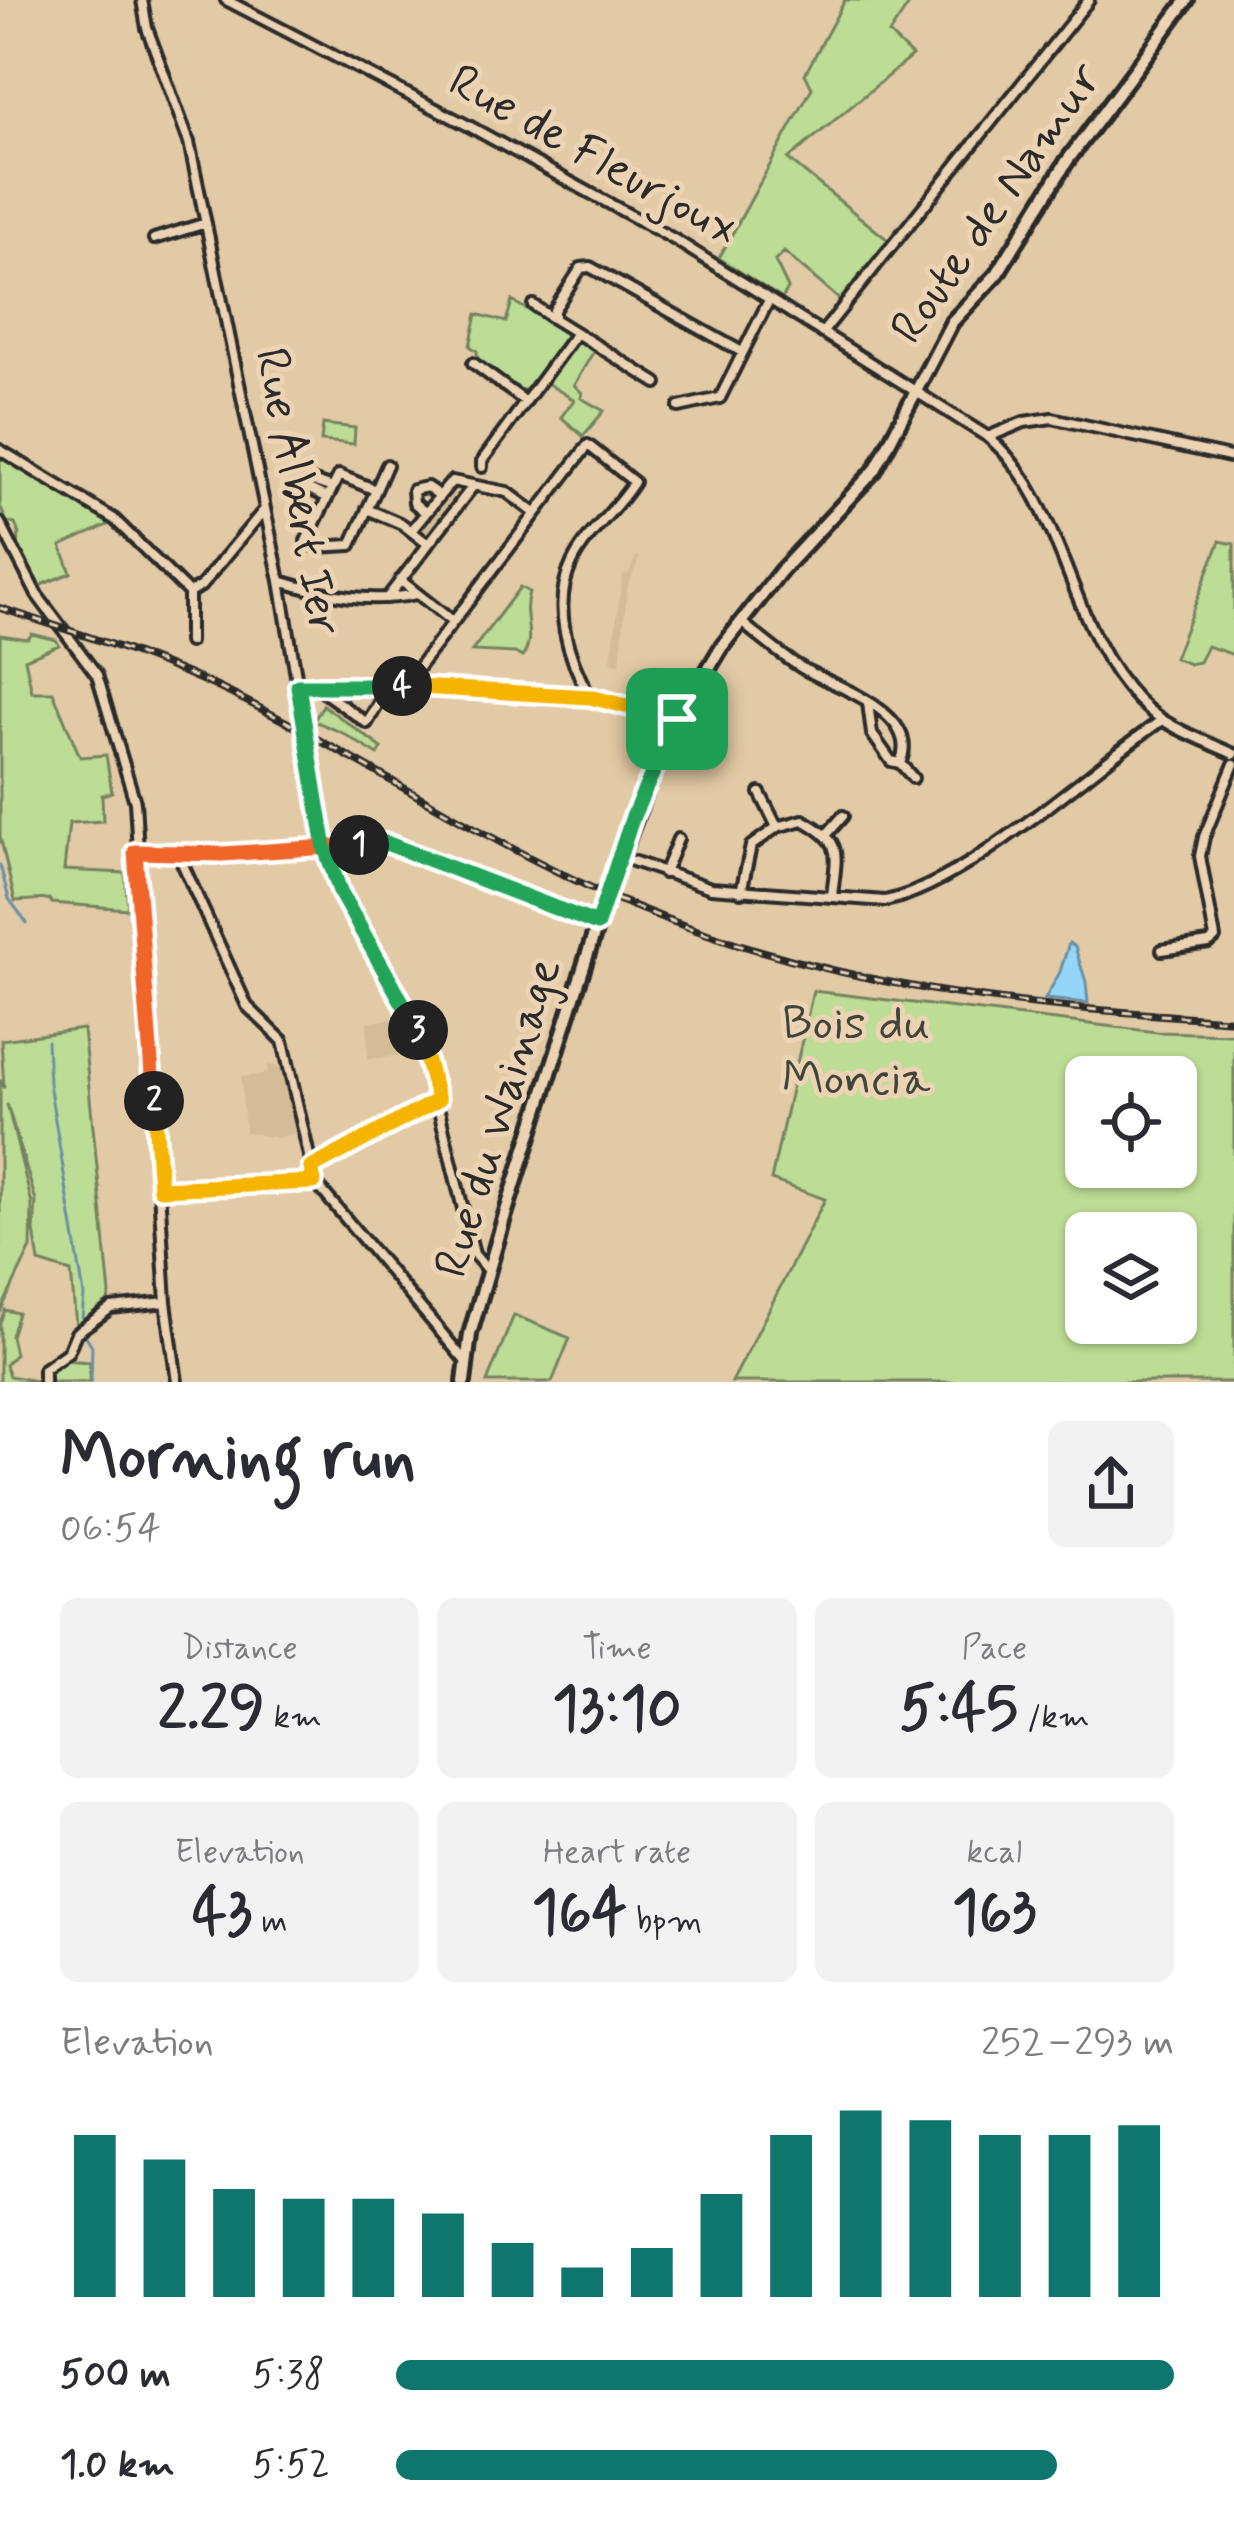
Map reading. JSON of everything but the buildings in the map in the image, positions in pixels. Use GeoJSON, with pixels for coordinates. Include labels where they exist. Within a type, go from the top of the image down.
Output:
{"type":"FeatureCollection","features":[{"type":"Feature","properties":{"kind":"main road","name":"Route de Namur"},"geometry":{"type":"LineString","coordinates":[[914,394],[952,322],[997,274],[1067,161],[1187,0]]}},
{"type":"Feature","properties":{"kind":"main road","name":"Rue du Wainage"},"geometry":{"type":"LineString","coordinates":[[464,1382],[489,1272],[548,1070],[633,816],[677,719],[740,621],[874,470],[914,394]]}},
{"type":"Feature","properties":{"kind":"street","name":"Rue Albert Ier"},"geometry":{"type":"LineString","coordinates":[[142,0],[147,28],[189,142],[280,581],[325,848],[341,894],[416,1027],[474,1254],[489,1272]]}},
{"type":"Feature","properties":{"kind":"street","name":"Rue de Fleurjoux"},"geometry":{"type":"LineString","coordinates":[[226,0],[676,241],[988,437],[1021,468],[1109,662],[1138,700],[1162,720]]}},
{"type":"Feature","properties":{"kind":"street"},"geometry":{"type":"LineString","coordinates":[[822,333],[1089,0]]}},
{"type":"Feature","properties":{"kind":"street"},"geometry":{"type":"LineString","coordinates":[[154,239],[206,223]]}},
{"type":"Feature","properties":{"kind":"street"},"geometry":{"type":"LineString","coordinates":[[554,319],[554,310],[581,268],[590,267],[742,352]]}},
{"type":"Feature","properties":{"kind":"street"},"geometry":{"type":"LineString","coordinates":[[679,407],[720,398],[769,300]]}},
{"type":"Feature","properties":{"kind":"street"},"geometry":{"type":"LineString","coordinates":[[532,304],[656,383]]}},
{"type":"Feature","properties":{"kind":"street"},"geometry":{"type":"LineString","coordinates":[[482,467],[482,460],[576,333]]}},
{"type":"Feature","properties":{"kind":"street"},"geometry":{"type":"LineString","coordinates":[[473,363],[526,402]]}},
{"type":"Feature","properties":{"kind":"street"},"geometry":{"type":"LineString","coordinates":[[988,437],[1024,422],[1052,418],[1234,458]]}},
{"type":"Feature","properties":{"kind":"street"},"geometry":{"type":"LineString","coordinates":[[405,686],[588,445],[634,482],[572,562],[562,590],[576,672],[590,697]]}},
{"type":"Feature","properties":{"kind":"street"},"geometry":{"type":"LineString","coordinates":[[0,450],[114,519],[189,593],[189,642]]}},
{"type":"Feature","properties":{"kind":"street"},"geometry":{"type":"LineString","coordinates":[[376,490],[342,475],[328,492],[306,541],[313,547],[351,544],[376,490],[387,465]]}},
{"type":"Feature","properties":{"kind":"street"},"geometry":{"type":"LineString","coordinates":[[411,531],[452,481],[507,492],[535,513]]}},
{"type":"Feature","properties":{"kind":"street"},"geometry":{"type":"LineString","coordinates":[[425,512],[414,502],[413,490],[427,487],[439,495]]}},
{"type":"Feature","properties":{"kind":"street"},"geometry":{"type":"LineString","coordinates":[[387,598],[472,487]]}},
{"type":"Feature","properties":{"kind":"street"},"geometry":{"type":"LineString","coordinates":[[189,593],[201,586],[265,508]]}},
{"type":"Feature","properties":{"kind":"street"},"geometry":{"type":"LineString","coordinates":[[367,509],[428,544]]}},
{"type":"Feature","properties":{"kind":"street"},"geometry":{"type":"LineString","coordinates":[[0,523],[37,595],[97,675],[135,802],[166,1302],[177,1382]]}},
{"type":"Feature","properties":{"kind":"street"},"geometry":{"type":"LineString","coordinates":[[400,580],[452,621]]}},
{"type":"Feature","properties":{"kind":"street"},"geometry":{"type":"LineString","coordinates":[[280,581],[337,597],[416,594]]}},
{"type":"Feature","properties":{"kind":"street"},"geometry":{"type":"LineString","coordinates":[[740,621],[797,666],[884,710],[897,728],[904,751],[900,763]]}},
{"type":"Feature","properties":{"kind":"street"},"geometry":{"type":"LineString","coordinates":[[560,695],[576,672]]}},
{"type":"Feature","properties":{"kind":"street"},"geometry":{"type":"LineString","coordinates":[[298,686],[405,686],[590,697],[677,719]]}},
{"type":"Feature","properties":{"kind":"street"},"geometry":{"type":"LineString","coordinates":[[314,686],[368,723],[388,686]]}},
{"type":"Feature","properties":{"kind":"street"},"geometry":{"type":"LineString","coordinates":[[868,703],[874,740],[913,778]]}},
{"type":"Feature","properties":{"kind":"street"},"geometry":{"type":"LineString","coordinates":[[620,856],[711,888],[885,901],[940,879],[1162,720],[1234,754]]}},
{"type":"Feature","properties":{"kind":"street"},"geometry":{"type":"LineString","coordinates":[[1162,950],[1215,938],[1201,856],[1234,764]]}},
{"type":"Feature","properties":{"kind":"street"},"geometry":{"type":"LineString","coordinates":[[760,793],[777,827]]}},
{"type":"Feature","properties":{"kind":"street"},"geometry":{"type":"LineString","coordinates":[[828,833],[843,816]]}},
{"type":"Feature","properties":{"kind":"street"},"geometry":{"type":"LineString","coordinates":[[741,892],[751,846],[777,827],[803,820],[828,833],[836,846],[832,897]]}},
{"type":"Feature","properties":{"kind":"street"},"geometry":{"type":"LineString","coordinates":[[664,873],[678,839]]}},
{"type":"Feature","properties":{"kind":"street"},"geometry":{"type":"LineString","coordinates":[[135,852],[386,843],[597,924]]}},
{"type":"Feature","properties":{"kind":"street"},"geometry":{"type":"LineString","coordinates":[[178,854],[247,1006],[283,1041],[314,1182],[466,1362]]}},
{"type":"Feature","properties":{"kind":"street"},"geometry":{"type":"LineString","coordinates":[[311,1168],[438,1100]]}},
{"type":"Feature","properties":{"kind":"street"},"geometry":{"type":"LineString","coordinates":[[160,1189],[314,1182]]}},
{"type":"Feature","properties":{"kind":"street"},"geometry":{"type":"LineString","coordinates":[[44,1382],[44,1369],[68,1352],[76,1333],[110,1308],[166,1302]]}},
{"type":"Feature","properties":{"kind":"shaded area"},"geometry":{"type":"Polygon","coordinates":[[[451,484],[467,489],[429,540],[415,530],[451,484]]]}},
{"type":"Feature","properties":{"kind":"shaded area"},"geometry":{"type":"Polygon","coordinates":[[[636,556],[640,557],[627,588],[620,665],[611,661],[623,574],[629,573],[636,556]]]}},
{"type":"Feature","properties":{"kind":"shaded area"},"geometry":{"type":"Polygon","coordinates":[[[407,1018],[422,1053],[368,1059],[367,1022],[407,1018]]]}},
{"type":"Feature","properties":{"kind":"shaded area"},"geometry":{"type":"Polygon","coordinates":[[[268,1065],[285,1068],[302,1132],[277,1138],[245,1132],[241,1077],[267,1074],[268,1065]]]}},
{"type":"Feature","properties":{"kind":"green space"},"geometry":{"type":"Polygon","coordinates":[[[845,0],[912,0],[889,34],[912,56],[788,159],[888,240],[840,300],[784,252],[775,261],[788,288],[782,299],[719,258],[812,88],[805,74],[845,0]]]}},
{"type":"Feature","properties":{"kind":"green space"},"geometry":{"type":"Polygon","coordinates":[[[512,301],[565,331],[566,337],[527,389],[520,391],[478,362],[477,351],[470,346],[477,314],[506,322],[512,301]]]}},
{"type":"Feature","properties":{"kind":"green space"},"geometry":{"type":"Polygon","coordinates":[[[576,339],[595,349],[574,385],[581,398],[604,411],[583,436],[561,417],[574,400],[545,382],[576,339]]]}},
{"type":"Feature","properties":{"kind":"green space"},"geometry":{"type":"Polygon","coordinates":[[[323,424],[355,428],[354,444],[321,441],[323,424]]]}},
{"type":"Feature","properties":{"kind":"green space"},"geometry":{"type":"Polygon","coordinates":[[[0,457],[110,524],[61,546],[71,573],[39,586],[18,551],[15,524],[7,522],[0,506],[0,457]]]}},
{"type":"Feature","properties":{"kind":"green space"},"geometry":{"type":"Polygon","coordinates":[[[1220,541],[1234,544],[1234,655],[1207,646],[1199,662],[1189,664],[1174,658],[1220,541]]]}},
{"type":"Feature","properties":{"kind":"green space"},"geometry":{"type":"Polygon","coordinates":[[[520,587],[529,592],[528,642],[522,657],[472,651],[520,587]]]}},
{"type":"Feature","properties":{"kind":"green space"},"geometry":{"type":"Polygon","coordinates":[[[32,634],[59,645],[25,659],[32,692],[53,692],[80,757],[106,755],[112,792],[102,795],[103,821],[69,823],[64,870],[125,873],[128,909],[49,899],[15,901],[0,836],[0,635],[28,639],[32,634]]]}},
{"type":"Feature","properties":{"kind":"green space"},"geometry":{"type":"Polygon","coordinates":[[[323,705],[382,748],[378,755],[314,721],[323,705]]]}},
{"type":"Feature","properties":{"kind":"green space","name":"Bois du Moncia"},"geometry":{"type":"Polygon","coordinates":[[[813,991],[1157,1032],[1234,1034],[1234,1382],[732,1382],[825,1199],[771,1180],[813,991]]]}},
{"type":"Feature","properties":{"kind":"green space"},"geometry":{"type":"Polygon","coordinates":[[[83,1029],[110,1294],[108,1301],[76,1326],[71,1272],[39,1262],[36,1201],[7,1104],[32,1204],[31,1248],[0,1312],[0,1080],[4,1088],[1,1040],[83,1029]]]}},
{"type":"Feature","properties":{"kind":"green space"},"geometry":{"type":"Polygon","coordinates":[[[5,1310],[18,1313],[11,1336],[15,1354],[5,1365],[9,1376],[42,1382],[0,1382],[0,1322],[5,1310]]]}},
{"type":"Feature","properties":{"kind":"green space"},"geometry":{"type":"Polygon","coordinates":[[[514,1315],[570,1338],[552,1382],[487,1382],[514,1315]]]}},
{"type":"Feature","properties":{"kind":"green space"},"geometry":{"type":"Polygon","coordinates":[[[63,1360],[90,1362],[89,1382],[47,1382],[48,1370],[63,1360]]]}},
{"type":"Feature","properties":{"kind":"water"},"geometry":{"type":"Polygon","coordinates":[[[1069,943],[1075,947],[1088,1003],[1045,999],[1069,943]]]}},
{"type":"Feature","properties":{"kind":"waterway"},"geometry":{"type":"LineString","coordinates":[[0,865],[9,899],[27,923]]}},
{"type":"Feature","properties":{"kind":"waterway"},"geometry":{"type":"LineString","coordinates":[[47,1041],[49,1083],[84,1295],[82,1319]]}},
{"type":"Feature","properties":{"kind":"waterway"},"geometry":{"type":"LineString","coordinates":[[84,1333],[92,1346],[91,1382]]}},
{"type":"Feature","properties":{"kind":"railway"},"geometry":{"type":"LineString","coordinates":[[0,608],[209,683],[530,858],[707,934],[781,957],[928,989],[1077,1008],[1234,1020]]}},
{"type":"Feature","properties":{"kind":"route"},"geometry":{"type":"LineString","coordinates":[[677,719],[590,697],[405,686],[298,686],[325,848],[341,894],[416,1027],[438,1100],[311,1168],[314,1182],[160,1189],[135,852],[222,854],[325,848],[386,843],[597,924],[633,816],[677,719]]}}]}
